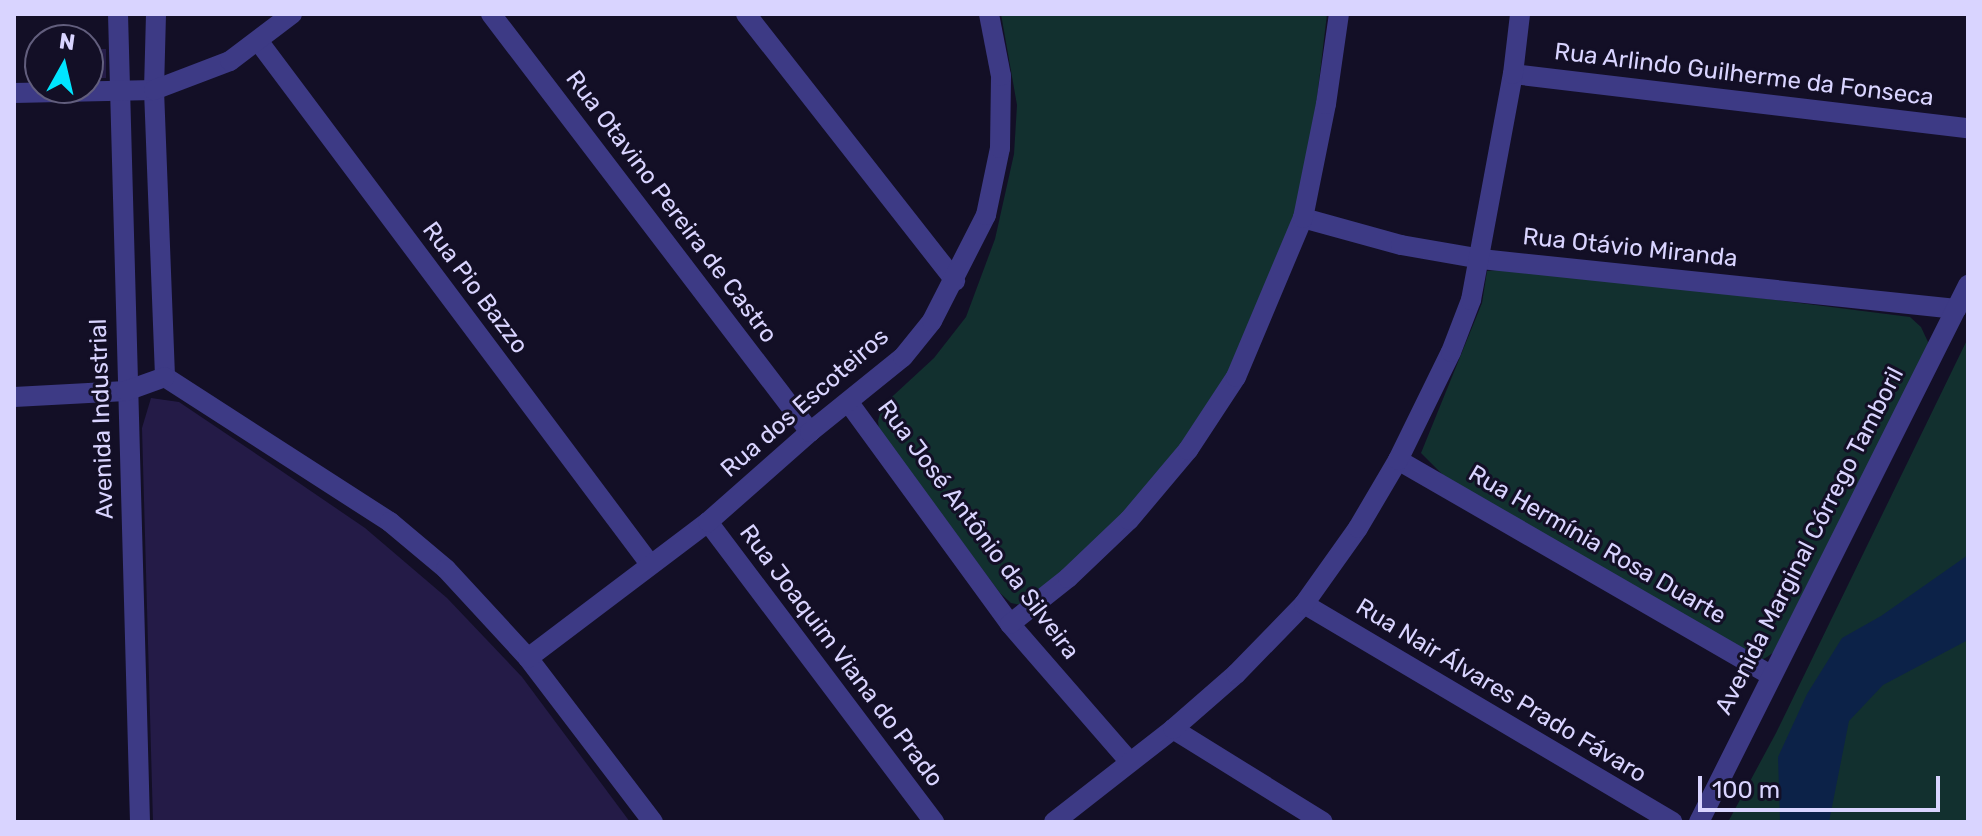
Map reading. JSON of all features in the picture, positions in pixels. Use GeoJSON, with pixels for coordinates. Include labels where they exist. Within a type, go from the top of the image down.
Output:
{"type":"FeatureCollection","features":[{"type":"Feature","properties":{"kind":"street","name":"Avenida Industrial"},"geometry":{"type":"LineString","coordinates":[[118,14],[140,822]]}},
{"type":"Feature","properties":{"kind":"street"},"geometry":{"type":"LineString","coordinates":[[156,14],[154,90],[165,377]]}},
{"type":"Feature","properties":{"kind":"street"},"geometry":{"type":"LineString","coordinates":[[14,93],[154,90],[194,77],[259,42],[292,14]]}},
{"type":"Feature","properties":{"kind":"street","name":"Rua Otavino Pereira de Castro"},"geometry":{"type":"LineString","coordinates":[[491,14],[810,432]]}},
{"type":"Feature","properties":{"kind":"street"},"geometry":{"type":"LineString","coordinates":[[746,14],[955,281]]}},
{"type":"Feature","properties":{"kind":"street","name":"Rua dos Escoteiros"},"geometry":{"type":"LineString","coordinates":[[528,658],[708,522],[810,432],[903,357],[932,321],[986,215],[1000,148],[1001,76],[989,14]]}},
{"type":"Feature","properties":{"kind":"street"},"geometry":{"type":"LineString","coordinates":[[1010,624],[1068,578],[1129,520],[1188,450],[1236,377],[1303,218],[1326,104],[1339,14]]}},
{"type":"Feature","properties":{"kind":"street"},"geometry":{"type":"LineString","coordinates":[[1054,822],[1173,729],[1236,674],[1304,604],[1358,528],[1398,460],[1451,352],[1471,300],[1513,74],[1520,14]]}},
{"type":"Feature","properties":{"kind":"street","name":"Rua Pio Bazzo"},"geometry":{"type":"LineString","coordinates":[[259,42],[650,564]]}},
{"type":"Feature","properties":{"kind":"street","name":"Rua Arlindo Guilherme da Fonseca"},"geometry":{"type":"LineString","coordinates":[[1513,74],[1968,128]]}},
{"type":"Feature","properties":{"kind":"street","name":"Rua Otávio Miranda"},"geometry":{"type":"LineString","coordinates":[[1303,218],[1401,245],[1481,259],[1956,309]]}},
{"type":"Feature","properties":{"kind":"street","name":"Avenida Marginal Córrego Tamboril"},"geometry":{"type":"LineString","coordinates":[[1699,822],[1968,285]]}},
{"type":"Feature","properties":{"kind":"street"},"geometry":{"type":"LineString","coordinates":[[14,397],[126,391],[165,377]]}},
{"type":"Feature","properties":{"kind":"street"},"geometry":{"type":"LineString","coordinates":[[165,377],[390,522],[446,569],[528,658],[653,822]]}},
{"type":"Feature","properties":{"kind":"street","name":"Rua José Antônio da Silveira"},"geometry":{"type":"LineString","coordinates":[[849,403],[1010,624],[1129,761]]}},
{"type":"Feature","properties":{"kind":"street","name":"Rua Hermínia Rosa Duarte"},"geometry":{"type":"LineString","coordinates":[[1398,460],[1771,675]]}},
{"type":"Feature","properties":{"kind":"street","name":"Rua Joaquim Viana do Prado"},"geometry":{"type":"LineString","coordinates":[[708,522],[934,822]]}},
{"type":"Feature","properties":{"kind":"street","name":"Rua Nair Álvares Prado Fávaro"},"geometry":{"type":"LineString","coordinates":[[1304,604],[1672,822]]}},
{"type":"Feature","properties":{"kind":"street"},"geometry":{"type":"LineString","coordinates":[[1173,729],[1323,822]]}},
{"type":"Feature","properties":{"kind":"green space"},"geometry":{"type":"Polygon","coordinates":[[[1001,14],[1327,14],[1311,148],[1295,218],[1233,377],[1129,520],[1021,605],[1011,603],[1000,593],[879,430],[878,421],[882,406],[934,358],[966,317],[995,239],[1014,154],[1017,105],[1001,14]]]}},
{"type":"Feature","properties":{"kind":"green space"},"geometry":{"type":"Polygon","coordinates":[[[1521,268],[1910,317],[1921,327],[1928,342],[1924,361],[1774,652],[1767,657],[1758,662],[1443,475],[1421,453],[1482,303],[1487,271],[1521,268]]]}},
{"type":"Feature","properties":{"kind":"green space"},"geometry":{"type":"Polygon","coordinates":[[[1968,338],[1968,822],[1728,822],[1776,733],[1968,338]]]}},
{"type":"Feature","properties":{"kind":"water"},"geometry":{"type":"Polygon","coordinates":[[[1968,555],[1968,640],[1883,685],[1849,721],[1829,822],[1780,822],[1778,757],[1807,694],[1842,638],[1881,616],[1968,555]]]}},
{"type":"Feature","properties":{"kind":"building"},"geometry":{"type":"Polygon","coordinates":[[[104,49],[106,78],[104,78],[104,49]]]}},
{"type":"Feature","properties":{"kind":"building"},"geometry":{"type":"Polygon","coordinates":[[[151,398],[179,402],[280,470],[365,528],[447,598],[522,677],[630,822],[153,822],[142,428],[151,398]]]}}]}
